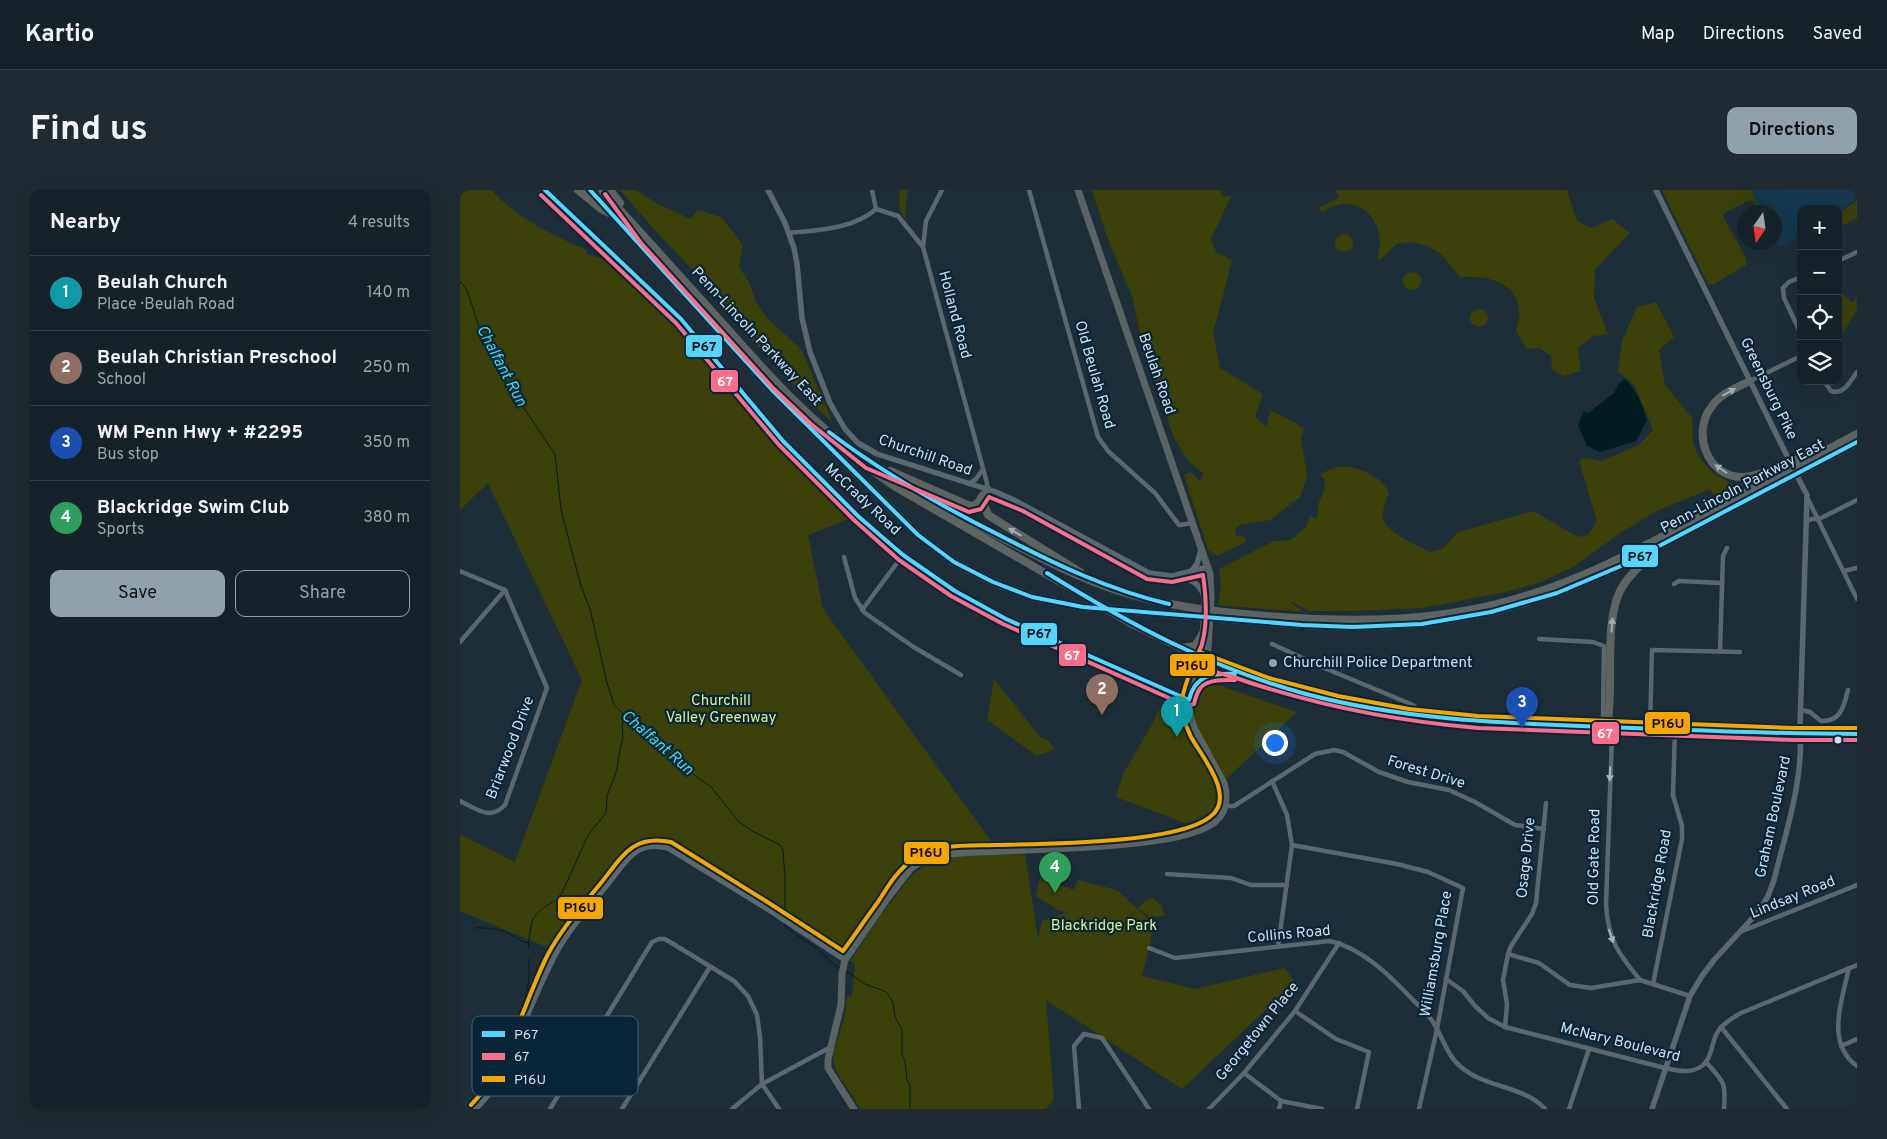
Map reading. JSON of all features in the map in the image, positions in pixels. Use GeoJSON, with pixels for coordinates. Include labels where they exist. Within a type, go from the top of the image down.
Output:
{"type":"FeatureCollection","features":[{"type":"Feature","properties":{"kind":"highway"},"geometry":{"type":"LineString","coordinates":[[545,190],[606,250]]}},
{"type":"Feature","properties":{"kind":"highway"},"geometry":{"type":"LineString","coordinates":[[578,190],[601,209],[613,215]]}},
{"type":"Feature","properties":{"kind":"highway","name":"Penn-Lincoln Parkway East"},"geometry":{"type":"LineString","coordinates":[[590,190],[772,390],[911,529],[954,562],[993,582],[1022,594],[1058,604],[1119,610],[1189,612],[1353,627],[1405,625],[1457,619],[1524,604],[1574,587],[1666,543],[1857,442]]}},
{"type":"Feature","properties":{"kind":"highway","name":"Penn-Lincoln Parkway East"},"geometry":{"type":"LineString","coordinates":[[602,190],[778,384],[827,430],[869,462],[947,509],[1067,571],[1101,585],[1189,612]]}},
{"type":"Feature","properties":{"kind":"highway"},"geometry":{"type":"LineString","coordinates":[[610,190],[646,239]]}},
{"type":"Feature","properties":{"kind":"highway"},"geometry":{"type":"LineString","coordinates":[[1750,381],[1720,397],[1711,407],[1704,420],[1702,432],[1705,450],[1713,464],[1723,472],[1736,477],[1751,476],[1844,440]]}},
{"type":"Feature","properties":{"kind":"highway"},"geometry":{"type":"LineString","coordinates":[[797,415],[836,446],[879,476],[1023,562],[1069,587]]}},
{"type":"Feature","properties":{"kind":"highway","name":"Penn-Lincoln Parkway East"},"geometry":{"type":"LineString","coordinates":[[1226,616],[1319,620],[1388,620],[1456,613],[1514,600],[1571,580],[1618,560],[1857,434]]}},
{"type":"Feature","properties":{"kind":"highway"},"geometry":{"type":"LineString","coordinates":[[869,462],[970,506],[977,504],[987,489]]}},
{"type":"Feature","properties":{"kind":"highway"},"geometry":{"type":"LineString","coordinates":[[987,489],[984,505],[988,516],[1101,585]]}},
{"type":"Feature","properties":{"kind":"highway"},"geometry":{"type":"LineString","coordinates":[[947,509],[1124,620],[1202,658]]}},
{"type":"Feature","properties":{"kind":"highway"},"geometry":{"type":"LineString","coordinates":[[1607,726],[1612,621],[1618,597],[1633,572],[1666,543]]}},
{"type":"Feature","properties":{"kind":"highway"},"geometry":{"type":"LineString","coordinates":[[1179,648],[1195,646],[1203,633]]}},
{"type":"Feature","properties":{"kind":"main road","name":"Beulah Road"},"geometry":{"type":"LineString","coordinates":[[1078,190],[1210,574],[1211,605],[1208,649],[1202,658]]}},
{"type":"Feature","properties":{"kind":"main road","name":"Beulah Road"},"geometry":{"type":"LineString","coordinates":[[1208,567],[1206,574],[1202,658],[1189,700],[1188,710],[1192,723],[1224,784],[1226,792],[1225,806]]}},
{"type":"Feature","properties":{"kind":"main road"},"geometry":{"type":"LineString","coordinates":[[1193,687],[1206,677],[1215,674],[1243,674]]}},
{"type":"Feature","properties":{"kind":"main road"},"geometry":{"type":"LineString","coordinates":[[854,1109],[828,1068],[829,1048],[837,1027],[842,1005],[842,975],[845,962],[901,879],[911,868],[928,858],[962,853],[1084,848],[1155,841],[1195,832],[1210,826],[1220,817],[1225,806]]}},
{"type":"Feature","properties":{"kind":"street","name":"Churchill Road"},"geometry":{"type":"LineString","coordinates":[[768,190],[789,233],[796,256],[802,318],[807,340],[830,403],[845,429],[858,443],[877,454],[987,489],[1026,505],[1144,571],[1161,576],[1172,576],[1208,567]]}},
{"type":"Feature","properties":{"kind":"street"},"geometry":{"type":"LineString","coordinates":[[789,233],[814,231],[857,221],[868,216],[876,209],[872,190]]}},
{"type":"Feature","properties":{"kind":"street"},"geometry":{"type":"LineString","coordinates":[[923,247],[926,221],[942,190]]}},
{"type":"Feature","properties":{"kind":"street","name":"Old Beulah Road"},"geometry":{"type":"LineString","coordinates":[[1029,190],[1098,437],[1108,451],[1155,493],[1179,525],[1193,524]]}},
{"type":"Feature","properties":{"kind":"street","name":"Greensburg Pike"},"geometry":{"type":"LineString","coordinates":[[1656,190],[1857,599]]}},
{"type":"Feature","properties":{"kind":"street","name":"Holland Road"},"geometry":{"type":"LineString","coordinates":[[876,209],[898,216],[923,247],[987,483],[987,489]]}},
{"type":"Feature","properties":{"kind":"street","name":"McCrady Road"},"geometry":{"type":"LineString","coordinates":[[606,250],[681,319],[789,447],[859,517],[904,555],[950,588],[1006,619],[1189,700]]}},
{"type":"Feature","properties":{"kind":"street"},"geometry":{"type":"LineString","coordinates":[[1842,259],[1857,252]]}},
{"type":"Feature","properties":{"kind":"street"},"geometry":{"type":"LineString","coordinates":[[1797,279],[1789,282],[1783,288],[1784,298],[1797,326]]}},
{"type":"Feature","properties":{"kind":"street"},"geometry":{"type":"LineString","coordinates":[[1750,381],[1797,358]]}},
{"type":"Feature","properties":{"kind":"street"},"geometry":{"type":"LineString","coordinates":[[1827,385],[1831,391],[1843,391],[1857,372]]}},
{"type":"Feature","properties":{"kind":"street"},"geometry":{"type":"LineString","coordinates":[[969,484],[976,479],[983,469]]}},
{"type":"Feature","properties":{"kind":"street","name":"Graham Boulevard"},"geometry":{"type":"LineString","coordinates":[[1652,1109],[1690,996],[1714,960],[1759,911],[1768,896],[1774,880],[1799,770],[1806,495]]}},
{"type":"Feature","properties":{"kind":"street"},"geometry":{"type":"LineString","coordinates":[[1806,522],[1857,500]]}},
{"type":"Feature","properties":{"kind":"street"},"geometry":{"type":"LineString","coordinates":[[1191,572],[1199,561],[1201,547]]}},
{"type":"Feature","properties":{"kind":"street"},"geometry":{"type":"LineString","coordinates":[[1720,651],[1723,556],[1727,548]]}},
{"type":"Feature","properties":{"kind":"street"},"geometry":{"type":"LineString","coordinates":[[862,610],[904,555]]}},
{"type":"Feature","properties":{"kind":"street"},"geometry":{"type":"LineString","coordinates":[[844,557],[853,593],[862,610],[897,636],[961,675]]}},
{"type":"Feature","properties":{"kind":"street"},"geometry":{"type":"LineString","coordinates":[[1844,571],[1857,568]]}},
{"type":"Feature","properties":{"kind":"street"},"geometry":{"type":"LineString","coordinates":[[460,570],[505,590],[460,642]]}},
{"type":"Feature","properties":{"kind":"street"},"geometry":{"type":"LineString","coordinates":[[1172,576],[1194,582],[1201,588],[1206,599]]}},
{"type":"Feature","properties":{"kind":"street"},"geometry":{"type":"LineString","coordinates":[[1674,584],[1679,581],[1722,583]]}},
{"type":"Feature","properties":{"kind":"street","name":"Briarwood Drive"},"geometry":{"type":"LineString","coordinates":[[460,801],[490,814],[498,812],[505,805],[547,688],[505,590]]}},
{"type":"Feature","properties":{"kind":"street","name":"Old Gate Road"},"geometry":{"type":"LineString","coordinates":[[1539,639],[1593,642],[1604,646],[1603,718],[1612,736],[1607,920],[1611,938],[1617,950],[1640,980]]}},
{"type":"Feature","properties":{"kind":"street"},"geometry":{"type":"LineString","coordinates":[[1272,644],[1412,705],[1427,718]]}},
{"type":"Feature","properties":{"kind":"street"},"geometry":{"type":"LineString","coordinates":[[1650,728],[1652,650],[1740,652]]}},
{"type":"Feature","properties":{"kind":"street"},"geometry":{"type":"LineString","coordinates":[[1202,658],[1243,674],[1327,700],[1427,718],[1800,734],[1857,734]]}},
{"type":"Feature","properties":{"kind":"street"},"geometry":{"type":"LineString","coordinates":[[1800,710],[1810,712],[1821,721],[1833,720],[1841,713],[1848,690]]}},
{"type":"Feature","properties":{"kind":"street","name":"Blackridge Road"},"geometry":{"type":"LineString","coordinates":[[1653,984],[1682,840],[1680,821],[1673,795],[1675,729]]}},
{"type":"Feature","properties":{"kind":"street","name":"Forest Drive"},"geometry":{"type":"LineString","coordinates":[[1225,806],[1234,806],[1315,754],[1334,750],[1343,752],[1379,772],[1408,782],[1449,790],[1475,802],[1515,825],[1544,829]]}},
{"type":"Feature","properties":{"kind":"street"},"geometry":{"type":"LineString","coordinates":[[1272,781],[1287,814],[1292,845],[1278,947]]}},
{"type":"Feature","properties":{"kind":"street","name":"Osage Drive"},"geometry":{"type":"LineString","coordinates":[[1505,1027],[1507,1004],[1503,980],[1508,954],[1514,941],[1532,914],[1536,902],[1546,803]]}},
{"type":"Feature","properties":{"kind":"street"},"geometry":{"type":"LineString","coordinates":[[528,1016],[563,942],[628,858],[641,848],[657,845],[668,848],[782,918],[845,962]]}},
{"type":"Feature","properties":{"kind":"street","name":"Williamsburg Place"},"geometry":{"type":"LineString","coordinates":[[1292,845],[1428,872],[1464,888],[1437,1029],[1419,1109]]}},
{"type":"Feature","properties":{"kind":"street"},"geometry":{"type":"LineString","coordinates":[[1167,874],[1231,878],[1251,885],[1287,885]]}},
{"type":"Feature","properties":{"kind":"street","name":"Lindsay Road"},"geometry":{"type":"LineString","coordinates":[[1738,933],[1857,885]]}},
{"type":"Feature","properties":{"kind":"street"},"geometry":{"type":"LineString","coordinates":[[608,1016],[654,941],[665,939],[734,982],[748,996],[757,1015],[762,1084],[779,1109]]}},
{"type":"Feature","properties":{"kind":"street","name":"Collins Road"},"geometry":{"type":"LineString","coordinates":[[1150,948],[1175,958],[1330,941],[1339,943],[1370,960],[1393,978],[1431,1019],[1449,1054],[1460,1067],[1475,1077],[1531,1097],[1545,1109]]}},
{"type":"Feature","properties":{"kind":"street","name":"Georgetown Place"},"geometry":{"type":"LineString","coordinates":[[1210,1109],[1244,1073],[1295,1011],[1339,943]]}},
{"type":"Feature","properties":{"kind":"street"},"geometry":{"type":"LineString","coordinates":[[1508,954],[1538,962],[1570,985],[1591,988],[1640,980],[1690,996]]}},
{"type":"Feature","properties":{"kind":"street"},"geometry":{"type":"LineString","coordinates":[[1724,1109],[1725,1095],[1722,1080],[1706,1062],[1716,1034],[1721,1027],[1741,1013],[1857,965]]}},
{"type":"Feature","properties":{"kind":"street"},"geometry":{"type":"LineString","coordinates":[[638,1083],[710,967]]}},
{"type":"Feature","properties":{"kind":"street"},"geometry":{"type":"LineString","coordinates":[[1849,968],[1837,1030],[1841,1046],[1857,1066]]}},
{"type":"Feature","properties":{"kind":"street","name":"McNary Boulevard"},"geometry":{"type":"LineString","coordinates":[[1446,979],[1463,991],[1488,1018],[1505,1027],[1679,1071],[1693,1070],[1706,1062]]}},
{"type":"Feature","properties":{"kind":"street"},"geometry":{"type":"LineString","coordinates":[[1295,1011],[1336,1040],[1370,1052],[1357,1109]]}},
{"type":"Feature","properties":{"kind":"street"},"geometry":{"type":"LineString","coordinates":[[1721,1027],[1787,1109]]}},
{"type":"Feature","properties":{"kind":"street"},"geometry":{"type":"LineString","coordinates":[[1079,1109],[1074,1046],[1084,1034],[1102,1038],[1149,1109]]}},
{"type":"Feature","properties":{"kind":"street"},"geometry":{"type":"LineString","coordinates":[[1841,1046],[1857,1039]]}},
{"type":"Feature","properties":{"kind":"street"},"geometry":{"type":"LineString","coordinates":[[732,1109],[762,1084],[829,1048]]}},
{"type":"Feature","properties":{"kind":"street"},"geometry":{"type":"LineString","coordinates":[[1569,1109],[1589,1049]]}},
{"type":"Feature","properties":{"kind":"street"},"geometry":{"type":"LineString","coordinates":[[1244,1073],[1281,1101],[1322,1109]]}},
{"type":"Feature","properties":{"kind":"street"},"geometry":{"type":"LineString","coordinates":[[475,1109],[486,1096]]}},
{"type":"Feature","properties":{"kind":"street"},"geometry":{"type":"LineString","coordinates":[[550,1109],[558,1096]]}},
{"type":"Feature","properties":{"kind":"street"},"geometry":{"type":"LineString","coordinates":[[622,1109],[630,1096]]}},
{"type":"Feature","properties":{"kind":"street"},"geometry":{"type":"LineString","coordinates":[[1279,1109],[1281,1101]]}},
{"type":"Feature","properties":{"kind":"shaded area"},"geometry":{"type":"Polygon","coordinates":[[[1751,190],[1857,190],[1857,198],[1842,209],[1842,205],[1797,205],[1797,237],[1782,246],[1782,205],[1758,205],[1751,190]]]}},
{"type":"Feature","properties":{"kind":"shaded area"},"geometry":{"type":"Polygon","coordinates":[[[1624,379],[1635,392],[1647,420],[1636,441],[1600,452],[1587,446],[1578,425],[1584,411],[1588,413],[1614,393],[1624,379]]]}},
{"type":"Feature","properties":{"kind":"green space","name":"Churchill Valley Greenway"},"geometry":{"type":"Polygon","coordinates":[[[460,190],[491,190],[512,209],[536,225],[587,250],[586,254],[610,261],[689,338],[793,461],[851,518],[808,535],[823,609],[996,848],[947,850],[924,856],[913,862],[903,869],[844,951],[837,950],[771,906],[671,844],[655,841],[645,842],[625,856],[590,898],[554,950],[460,911],[460,834],[515,862],[582,680],[488,483],[460,510],[460,190]]]}},
{"type":"Feature","properties":{"kind":"green space"},"geometry":{"type":"Polygon","coordinates":[[[620,190],[636,190],[658,204],[690,219],[698,210],[721,217],[743,245],[739,267],[749,282],[756,302],[768,319],[801,349],[833,423],[807,399],[739,326],[724,302],[663,239],[620,190]]]}},
{"type":"Feature","properties":{"kind":"green space"},"geometry":{"type":"Polygon","coordinates":[[[901,190],[908,190],[905,211],[906,219],[899,206],[901,190]]]}},
{"type":"Feature","properties":{"kind":"green space"},"geometry":{"type":"Polygon","coordinates":[[[1092,190],[1221,190],[1221,197],[1231,196],[1211,239],[1216,252],[1232,260],[1213,333],[1220,368],[1263,394],[1255,417],[1267,428],[1269,414],[1273,411],[1304,428],[1301,439],[1307,476],[1300,497],[1270,520],[1240,525],[1235,529],[1236,535],[1246,538],[1246,542],[1217,556],[1208,550],[1184,475],[1191,472],[1200,482],[1203,473],[1189,462],[1174,438],[1142,343],[1133,299],[1107,237],[1092,190]]]}},
{"type":"Feature","properties":{"kind":"green space"},"geometry":{"type":"Polygon","coordinates":[[[1336,190],[1567,190],[1577,221],[1591,228],[1612,219],[1630,233],[1595,269],[1594,298],[1608,334],[1593,336],[1577,348],[1581,371],[1563,376],[1552,369],[1551,356],[1540,348],[1527,349],[1516,331],[1519,316],[1518,304],[1514,295],[1507,287],[1486,278],[1460,277],[1441,254],[1426,245],[1411,242],[1397,244],[1380,260],[1377,259],[1380,241],[1376,224],[1372,217],[1358,207],[1348,204],[1331,207],[1322,212],[1318,208],[1339,198],[1336,190]]]}},
{"type":"Feature","properties":{"kind":"green space"},"geometry":{"type":"Polygon","coordinates":[[[1662,190],[1751,190],[1758,205],[1750,200],[1737,205],[1723,216],[1737,242],[1737,250],[1742,250],[1746,258],[1746,265],[1712,285],[1708,284],[1662,190]]]}},
{"type":"Feature","properties":{"kind":"green space"},"geometry":{"type":"Polygon","coordinates":[[[1857,201],[1857,218],[1842,226],[1842,211],[1857,201]]]}},
{"type":"Feature","properties":{"kind":"green space"},"geometry":{"type":"Polygon","coordinates":[[[1340,234],[1348,234],[1353,239],[1351,250],[1340,252],[1335,247],[1335,239],[1340,234]]]}},
{"type":"Feature","properties":{"kind":"green space"},"geometry":{"type":"Polygon","coordinates":[[[1408,272],[1416,272],[1421,277],[1419,288],[1408,290],[1403,285],[1403,277],[1408,272]]]}},
{"type":"Feature","properties":{"kind":"green space"},"geometry":{"type":"Polygon","coordinates":[[[1842,295],[1852,303],[1857,297],[1857,310],[1842,333],[1842,295]]]}},
{"type":"Feature","properties":{"kind":"green space"},"geometry":{"type":"Polygon","coordinates":[[[1656,302],[1674,337],[1659,350],[1665,385],[1692,418],[1693,444],[1701,460],[1714,474],[1734,485],[1736,489],[1717,499],[1710,489],[1661,509],[1620,533],[1575,566],[1541,582],[1502,593],[1422,608],[1353,611],[1309,611],[1288,600],[1303,612],[1218,605],[1221,586],[1219,569],[1274,541],[1291,540],[1306,527],[1310,516],[1317,519],[1318,505],[1324,491],[1325,480],[1320,474],[1336,467],[1360,470],[1381,481],[1389,493],[1383,513],[1383,519],[1386,524],[1396,534],[1430,552],[1443,548],[1458,532],[1533,511],[1578,537],[1588,535],[1597,521],[1579,461],[1584,458],[1601,461],[1639,445],[1653,430],[1634,384],[1618,372],[1622,341],[1637,307],[1656,302]]]}},
{"type":"Feature","properties":{"kind":"green space"},"geometry":{"type":"Polygon","coordinates":[[[1475,309],[1483,309],[1488,314],[1486,325],[1475,327],[1470,322],[1470,314],[1475,309]]]}},
{"type":"Feature","properties":{"kind":"green space"},"geometry":{"type":"Polygon","coordinates":[[[994,679],[1040,737],[1049,741],[1054,749],[1037,756],[987,720],[994,679]]]}},
{"type":"Feature","properties":{"kind":"green space"},"geometry":{"type":"Polygon","coordinates":[[[1206,681],[1297,712],[1221,784],[1222,800],[1219,811],[1210,820],[1196,827],[1116,797],[1123,774],[1153,723],[1159,709],[1193,702],[1206,681]]]}},
{"type":"Feature","properties":{"kind":"green space","name":"Blackridge Park"},"geometry":{"type":"Polygon","coordinates":[[[1025,853],[1038,940],[1042,921],[1069,912],[1058,910],[1036,896],[1040,879],[1074,890],[1078,880],[1117,890],[1153,923],[1142,976],[1195,989],[1284,968],[1295,982],[1182,1089],[1046,1000],[1054,1099],[1046,1109],[860,1109],[839,1076],[833,1054],[845,1015],[847,996],[852,997],[855,963],[850,961],[880,916],[912,875],[925,866],[957,856],[1025,853]]]}},
{"type":"Feature","properties":{"kind":"green space"},"geometry":{"type":"Polygon","coordinates":[[[1152,898],[1161,905],[1165,916],[1149,917],[1138,908],[1146,900],[1152,898]]]}},
{"type":"Feature","properties":{"kind":"waterway","name":"Chalfant Run"},"geometry":{"type":"LineString","coordinates":[[460,281],[467,290],[482,336],[508,385],[555,454],[561,510],[581,586],[590,609],[614,705],[651,740],[664,748],[675,761],[711,787],[739,822],[780,845],[783,851],[785,878],[785,918]]}},
{"type":"Feature","properties":{"kind":"waterway"},"geometry":{"type":"LineString","coordinates":[[558,897],[562,893],[588,835],[606,813],[607,796],[617,770],[624,718]]}},
{"type":"Feature","properties":{"kind":"waterway"},"geometry":{"type":"LineString","coordinates":[[528,948],[531,925],[535,916],[554,901]]}},
{"type":"Feature","properties":{"kind":"waterway","name":"Chalfant Run"},"geometry":{"type":"LineString","coordinates":[[785,922],[785,926],[815,947],[840,968]]}},
{"type":"Feature","properties":{"kind":"waterway"},"geometry":{"type":"LineString","coordinates":[[475,928],[503,931],[528,943]]}},
{"type":"Feature","properties":{"kind":"waterway"},"geometry":{"type":"LineString","coordinates":[[518,1016],[528,988],[528,958]]}},
{"type":"Feature","properties":{"kind":"waterway","name":"Chalfant Run"},"geometry":{"type":"LineString","coordinates":[[846,971],[865,984],[886,992],[893,1002],[895,1017],[902,1030],[902,1055],[905,1061],[907,1080],[910,1085],[910,1109]]}},
{"type":"Feature","properties":{"kind":"transit line","name":"P67"},"geometry":{"type":"LineString","coordinates":[[545,190],[681,319],[783,441],[859,517],[903,555],[955,591],[1006,619],[1189,700],[1195,685],[1206,677],[1219,674],[1235,674]]}},
{"type":"Feature","properties":{"kind":"transit line","name":"P67"},"geometry":{"type":"LineString","coordinates":[[590,190],[772,390],[918,535],[954,562],[993,582],[1032,597],[1083,607],[1302,625],[1353,627],[1422,624],[1491,612],[1557,593],[1621,566],[1857,442]]}},
{"type":"Feature","properties":{"kind":"transit line","name":"67"},"geometry":{"type":"LineString","coordinates":[[605,194],[641,243],[773,388],[811,424],[866,468],[969,512],[981,509],[989,497],[1023,511],[1147,579],[1172,582],[1203,575],[1206,618],[1204,636],[1196,659],[1208,669],[1265,688],[1325,704],[1447,725],[1478,728],[1794,740],[1857,740]]}},
{"type":"Feature","properties":{"kind":"transit line","name":"67"},"geometry":{"type":"LineString","coordinates":[[541,195],[676,323],[779,445],[855,521],[899,560],[951,596],[1003,624],[1187,706],[1194,704],[1200,688],[1208,682],[1235,680]]}},
{"type":"Feature","properties":{"kind":"transit line","name":"P67"},"geometry":{"type":"LineString","coordinates":[[829,432],[913,488],[956,513],[1021,546],[1104,584],[1169,604]]}},
{"type":"Feature","properties":{"kind":"transit line","name":"P67"},"geometry":{"type":"LineString","coordinates":[[1047,573],[1140,627],[1205,658],[1272,684],[1343,703],[1417,715],[1491,722],[1730,732],[1857,734]]}},
{"type":"Feature","properties":{"kind":"transit line","name":"P16U"},"geometry":{"type":"LineString","coordinates":[[522,1016],[547,956],[559,936],[622,856],[637,845],[647,841],[671,842],[843,951],[898,873],[914,859],[933,850],[964,846],[1107,841],[1169,833],[1193,826],[1210,817],[1217,809],[1220,799],[1219,788],[1215,777],[1190,734],[1182,712],[1183,694],[1187,680],[1195,659],[1200,652],[1269,678],[1338,696],[1409,709],[1478,716],[1794,728],[1857,728]]}},
{"type":"Feature","properties":{"kind":"transit line","name":"P16U"},"geometry":{"type":"LineString","coordinates":[[471,1105],[479,1096]]}},
{"type":"Feature","properties":{"kind":"place","name":"Churchill Police Department"},"geometry":{"type":"Point","coordinates":[1273,663]}},
{"type":"Feature","properties":{"kind":"place","name":"Beulah Christian Preschool"},"geometry":{"type":"Point","coordinates":[1102,715]}},
{"type":"Feature","properties":{"kind":"place","name":"WM Penn Hwy + #2295"},"geometry":{"type":"Point","coordinates":[1522,728]}},
{"type":"Feature","properties":{"kind":"place","name":"Beulah Church"},"geometry":{"type":"Point","coordinates":[1177,737]}},
{"type":"Feature","properties":{"kind":"place","name":"Blackridge Swim Club"},"geometry":{"type":"Point","coordinates":[1055,893]}}]}
